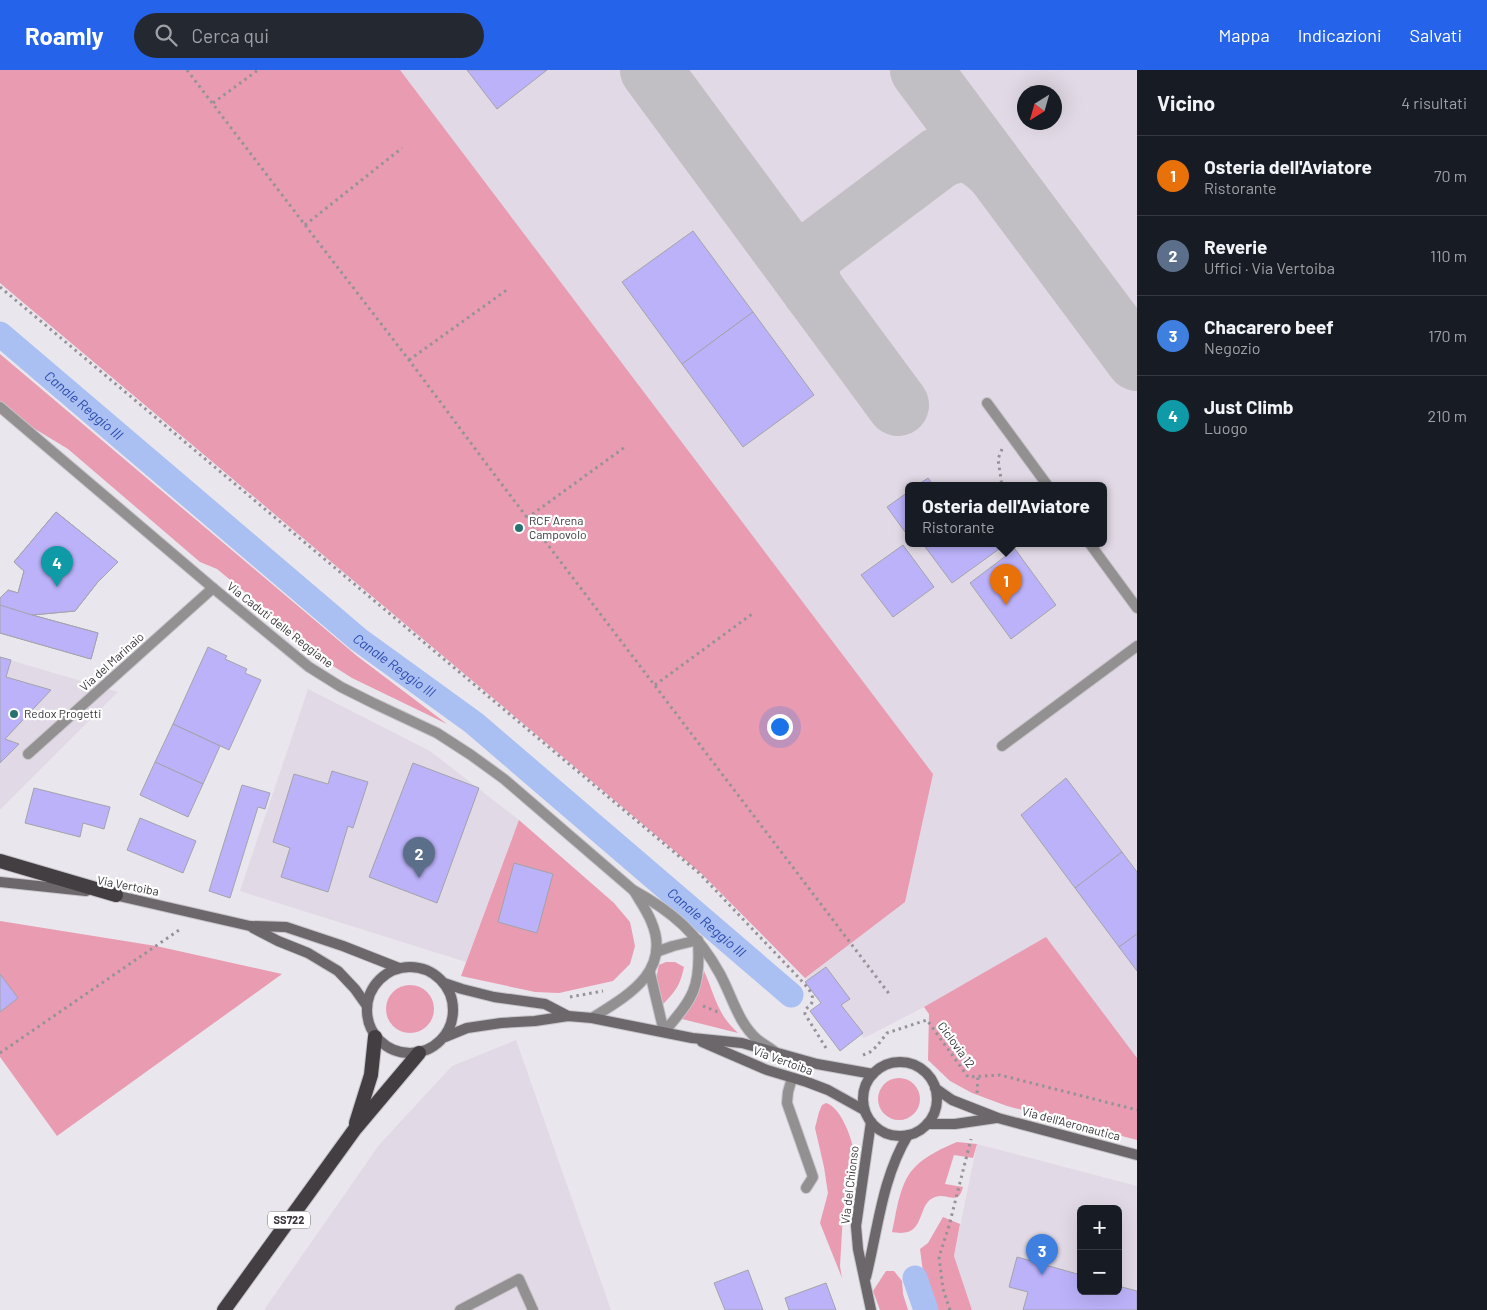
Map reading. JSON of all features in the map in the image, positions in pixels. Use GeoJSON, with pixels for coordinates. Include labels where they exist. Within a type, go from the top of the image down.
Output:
{"type":"FeatureCollection","features":[{"type":"Feature","properties":{"kind":"highway"},"geometry":{"type":"LineString","coordinates":[[0,861],[116,894]]}},
{"type":"Feature","properties":{"kind":"highway","name":"SS722"},"geometry":{"type":"LineString","coordinates":[[355,1130],[371,1076],[375,1037]]}},
{"type":"Feature","properties":{"kind":"highway","name":"SS722"},"geometry":{"type":"LineString","coordinates":[[224,1310],[355,1130],[419,1053]]}},
{"type":"Feature","properties":{"kind":"main road","name":"Via Vertoiba"},"geometry":{"type":"LineString","coordinates":[[0,882],[116,894],[250,926],[286,927],[343,946],[399,968],[424,969],[435,974],[444,983],[462,989],[494,997],[545,1004],[568,1016]]}},
{"type":"Feature","properties":{"kind":"main road","name":"Via Vertoiba"},"geometry":{"type":"LineString","coordinates":[[250,926],[278,941],[308,953],[338,970],[367,1006],[367,1017],[375,1037]]}},
{"type":"Feature","properties":{"kind":"main road"},"geometry":{"type":"LineString","coordinates":[[367,1006],[370,994],[377,982],[386,974],[399,968]]}},
{"type":"Feature","properties":{"kind":"main road"},"geometry":{"type":"LineString","coordinates":[[444,983],[451,996],[454,1010],[452,1024],[445,1037]]}},
{"type":"Feature","properties":{"kind":"main road","name":"Via Vertoiba"},"geometry":{"type":"LineString","coordinates":[[419,1053],[429,1050],[445,1037],[467,1028],[568,1016],[592,1018],[692,1038],[742,1043],[817,1064],[873,1074]]}},
{"type":"Feature","properties":{"kind":"main road"},"geometry":{"type":"LineString","coordinates":[[375,1037],[395,1051],[407,1054],[419,1053]]}},
{"type":"Feature","properties":{"kind":"main road","name":"Via Vertoiba"},"geometry":{"type":"LineString","coordinates":[[692,1038],[767,1070],[828,1090],[864,1110]]}},
{"type":"Feature","properties":{"kind":"main road","name":"Via dell'Aeronautica"},"geometry":{"type":"LineString","coordinates":[[873,1074],[893,1063],[905,1063],[915,1066],[924,1071],[931,1079],[935,1088],[952,1100],[998,1118],[1137,1155]]}},
{"type":"Feature","properties":{"kind":"main road"},"geometry":{"type":"LineString","coordinates":[[873,1074],[866,1084],[863,1096],[864,1110],[871,1122],[888,1134],[908,1135],[918,1131],[927,1124],[933,1116],[936,1107],[935,1088]]}},
{"type":"Feature","properties":{"kind":"main road","name":"Via dell'Aeronautica"},"geometry":{"type":"LineString","coordinates":[[927,1124],[955,1124],[998,1118]]}},
{"type":"Feature","properties":{"kind":"main road","name":"Via del Chionso"},"geometry":{"type":"LineString","coordinates":[[871,1122],[856,1226],[858,1249],[871,1310]]}},
{"type":"Feature","properties":{"kind":"main road","name":"Via del Chionso"},"geometry":{"type":"LineString","coordinates":[[864,1281],[887,1182],[900,1149],[908,1135]]}},
{"type":"Feature","properties":{"kind":"street"},"geometry":{"type":"LineString","coordinates":[[987,403],[1045,482]]}},
{"type":"Feature","properties":{"kind":"street","name":"Via Caduti delle Reggiane"},"geometry":{"type":"LineString","coordinates":[[0,407],[309,667],[373,704],[438,733],[471,755],[504,779],[633,890],[656,902],[680,921],[698,940],[720,975],[741,1020],[757,1040],[775,1051]]}},
{"type":"Feature","properties":{"kind":"street"},"geometry":{"type":"LineString","coordinates":[[1092,547],[1137,608]]}},
{"type":"Feature","properties":{"kind":"street","name":"Via del Marinaio"},"geometry":{"type":"LineString","coordinates":[[28,754],[213,588]]}},
{"type":"Feature","properties":{"kind":"street"},"geometry":{"type":"LineString","coordinates":[[1002,746],[1137,646]]}},
{"type":"Feature","properties":{"kind":"street","name":"Via Caduti delle Reggiane"},"geometry":{"type":"LineString","coordinates":[[633,890],[652,922],[656,952],[650,973],[664,1032]]}},
{"type":"Feature","properties":{"kind":"street"},"geometry":{"type":"LineString","coordinates":[[656,952],[698,940],[700,963],[693,994],[664,1032]]}},
{"type":"Feature","properties":{"kind":"street"},"geometry":{"type":"LineString","coordinates":[[592,1018],[624,998],[650,973]]}},
{"type":"Feature","properties":{"kind":"street"},"geometry":{"type":"LineString","coordinates":[[792,1078],[787,1103],[813,1177],[806,1188]]}},
{"type":"Feature","properties":{"kind":"street"},"geometry":{"type":"LineString","coordinates":[[460,1310],[519,1280],[533,1310]]}},
{"type":"Feature","properties":{"kind":"path"},"geometry":{"type":"LineString","coordinates":[[188,70],[890,996]]}},
{"type":"Feature","properties":{"kind":"path"},"geometry":{"type":"LineString","coordinates":[[213,103],[258,70]]}},
{"type":"Feature","properties":{"kind":"path"},"geometry":{"type":"LineString","coordinates":[[305,225],[402,148]]}},
{"type":"Feature","properties":{"kind":"path"},"geometry":{"type":"LineString","coordinates":[[0,287],[701,875],[800,979],[809,991],[814,998],[813,1002],[805,1010],[805,1014],[830,1054]]}},
{"type":"Feature","properties":{"kind":"path"},"geometry":{"type":"LineString","coordinates":[[409,360],[508,289]]}},
{"type":"Feature","properties":{"kind":"path"},"geometry":{"type":"LineString","coordinates":[[1001,482],[998,459],[1002,449],[1013,439]]}},
{"type":"Feature","properties":{"kind":"path"},"geometry":{"type":"LineString","coordinates":[[527,518],[625,447]]}},
{"type":"Feature","properties":{"kind":"path"},"geometry":{"type":"LineString","coordinates":[[655,686],[752,614]]}},
{"type":"Feature","properties":{"kind":"path"},"geometry":{"type":"LineString","coordinates":[[0,1054],[201,915]]}},
{"type":"Feature","properties":{"kind":"path","name":"Ciclovia 12"},"geometry":{"type":"LineString","coordinates":[[857,1057],[870,1052],[887,1033],[927,1020],[968,1077],[1000,1075],[1137,1110]]}},
{"type":"Feature","properties":{"kind":"path"},"geometry":{"type":"LineString","coordinates":[[977,1109],[978,1076]]}},
{"type":"Feature","properties":{"kind":"path"},"geometry":{"type":"LineString","coordinates":[[950,1310],[943,1289],[939,1257],[949,1226],[975,1121]]}},
{"type":"Feature","properties":{"kind":"shaded area"},"geometry":{"type":"Polygon","coordinates":[[[0,70],[1137,70],[1137,1103],[965,1059],[924,1007],[864,1038],[702,874],[0,283],[0,70]]]}},
{"type":"Feature","properties":{"kind":"shaded area","name":"RCF Arena Campovolo"},"geometry":{"type":"Polygon","coordinates":[[[0,70],[400,70],[933,774],[905,902],[805,978],[702,874],[0,283],[0,70]]]}},
{"type":"Feature","properties":{"kind":"shaded area"},"geometry":{"type":"Polygon","coordinates":[[[0,354],[357,656],[447,724],[352,678],[333,666],[285,631],[273,615],[217,569],[200,562],[68,449],[2,409],[0,407],[0,354]]]}},
{"type":"Feature","properties":{"kind":"shaded area"},"geometry":{"type":"Polygon","coordinates":[[[0,657],[118,692],[0,810],[0,657]]]}},
{"type":"Feature","properties":{"kind":"shaded area"},"geometry":{"type":"Polygon","coordinates":[[[308,689],[430,751],[519,820],[466,962],[240,891],[308,689]]]}},
{"type":"Feature","properties":{"kind":"shaded area"},"geometry":{"type":"Polygon","coordinates":[[[519,820],[614,903],[630,922],[635,946],[630,964],[613,981],[559,993],[535,992],[461,976],[519,820]]]}},
{"type":"Feature","properties":{"kind":"shaded area"},"geometry":{"type":"Polygon","coordinates":[[[0,921],[156,946],[282,974],[57,1136],[0,1057],[0,921]]]}},
{"type":"Feature","properties":{"kind":"shaded area"},"geometry":{"type":"Polygon","coordinates":[[[1046,937],[1137,1058],[1137,1140],[1007,1106],[972,1093],[950,1081],[928,1060],[929,1014],[924,1007],[1046,937]]]}},
{"type":"Feature","properties":{"kind":"shaded area"},"geometry":{"type":"Polygon","coordinates":[[[666,962],[675,962],[684,967],[677,987],[663,1004],[658,989],[657,976],[659,965],[666,962]]]}},
{"type":"Feature","properties":{"kind":"shaded area"},"geometry":{"type":"Polygon","coordinates":[[[704,971],[721,1012],[738,1033],[682,1019],[695,996],[704,971]]]}},
{"type":"Feature","properties":{"kind":"shaded area"},"geometry":{"type":"Polygon","coordinates":[[[410,985],[419,987],[427,992],[432,1000],[434,1009],[432,1018],[427,1026],[419,1031],[410,1033],[401,1031],[393,1026],[388,1018],[386,1009],[388,1000],[393,992],[401,987],[410,985]]]}},
{"type":"Feature","properties":{"kind":"shaded area"},"geometry":{"type":"Polygon","coordinates":[[[516,1040],[611,1310],[264,1310],[379,1145],[452,1066],[516,1040]]]}},
{"type":"Feature","properties":{"kind":"shaded area"},"geometry":{"type":"Polygon","coordinates":[[[903,1078],[911,1081],[917,1087],[920,1099],[917,1111],[911,1117],[895,1120],[887,1117],[881,1111],[878,1095],[881,1087],[887,1081],[903,1078]]]}},
{"type":"Feature","properties":{"kind":"shaded area"},"geometry":{"type":"Polygon","coordinates":[[[826,1103],[840,1115],[847,1128],[853,1147],[843,1214],[840,1266],[842,1278],[820,1223],[828,1193],[815,1128],[822,1105],[826,1103]]]}},
{"type":"Feature","properties":{"kind":"shaded area"},"geometry":{"type":"Polygon","coordinates":[[[957,1142],[977,1144],[973,1158],[954,1155],[945,1184],[963,1187],[961,1193],[955,1198],[935,1197],[925,1206],[916,1226],[903,1233],[892,1232],[902,1188],[910,1173],[930,1155],[957,1142]]]}},
{"type":"Feature","properties":{"kind":"shaded area"},"geometry":{"type":"Polygon","coordinates":[[[977,1144],[1137,1186],[1137,1310],[972,1310],[954,1256],[977,1144]]]}},
{"type":"Feature","properties":{"kind":"shaded area"},"geometry":{"type":"Polygon","coordinates":[[[943,1217],[960,1224],[954,1256],[972,1310],[933,1310],[925,1287],[920,1249],[928,1243],[943,1217]]]}},
{"type":"Feature","properties":{"kind":"shaded area"},"geometry":{"type":"Polygon","coordinates":[[[886,1271],[894,1271],[902,1281],[903,1294],[908,1310],[880,1310],[873,1291],[886,1271]]]}},
{"type":"Feature","properties":{"kind":"building"},"geometry":{"type":"Polygon","coordinates":[[[467,70],[547,70],[497,109],[467,70]]]}},
{"type":"Feature","properties":{"kind":"building"},"geometry":{"type":"Polygon","coordinates":[[[693,231],[753,312],[682,364],[622,282],[693,231]]]}},
{"type":"Feature","properties":{"kind":"building"},"geometry":{"type":"Polygon","coordinates":[[[753,312],[814,395],[743,447],[682,364],[753,312]]]}},
{"type":"Feature","properties":{"kind":"building"},"geometry":{"type":"Polygon","coordinates":[[[928,478],[931,482],[922,482],[928,478]]]}},
{"type":"Feature","properties":{"kind":"building"},"geometry":{"type":"Polygon","coordinates":[[[905,494],[905,532],[887,507],[905,494]]]}},
{"type":"Feature","properties":{"kind":"building"},"geometry":{"type":"Polygon","coordinates":[[[56,512],[118,562],[97,583],[75,611],[32,615],[0,605],[0,598],[8,590],[18,593],[24,571],[14,562],[56,512]]]}},
{"type":"Feature","properties":{"kind":"building"},"geometry":{"type":"Polygon","coordinates":[[[56,512],[118,562],[97,583],[75,611],[32,615],[98,633],[91,659],[0,633],[0,598],[8,590],[18,593],[24,571],[14,562],[56,512]]]}},
{"type":"Feature","properties":{"kind":"building"},"geometry":{"type":"Polygon","coordinates":[[[903,545],[934,587],[893,617],[861,575],[903,545]]]}},
{"type":"Feature","properties":{"kind":"building"},"geometry":{"type":"Polygon","coordinates":[[[925,547],[1002,547],[952,583],[925,547]]]}},
{"type":"Feature","properties":{"kind":"building"},"geometry":{"type":"Polygon","coordinates":[[[1015,549],[1056,605],[1011,639],[970,583],[1015,549]]]}},
{"type":"Feature","properties":{"kind":"building"},"geometry":{"type":"Polygon","coordinates":[[[0,605],[98,633],[91,659],[0,633],[0,605]]]}},
{"type":"Feature","properties":{"kind":"building"},"geometry":{"type":"Polygon","coordinates":[[[208,647],[227,656],[225,659],[247,669],[245,673],[261,680],[229,750],[173,724],[208,647]]]}},
{"type":"Feature","properties":{"kind":"building","name":"Redox Progetti"},"geometry":{"type":"Polygon","coordinates":[[[0,657],[11,660],[6,677],[51,690],[5,739],[19,744],[0,763],[0,657]]]}},
{"type":"Feature","properties":{"kind":"building"},"geometry":{"type":"Polygon","coordinates":[[[173,724],[220,746],[203,784],[155,762],[173,724]]]}},
{"type":"Feature","properties":{"kind":"building"},"geometry":{"type":"Polygon","coordinates":[[[155,762],[203,784],[188,817],[140,795],[155,762]]]}},
{"type":"Feature","properties":{"kind":"building"},"geometry":{"type":"Polygon","coordinates":[[[413,763],[479,788],[437,903],[369,877],[413,763]]]}},
{"type":"Feature","properties":{"kind":"building"},"geometry":{"type":"Polygon","coordinates":[[[332,771],[368,782],[353,828],[348,826],[328,892],[281,877],[290,848],[273,842],[294,774],[328,784],[332,771]]]}},
{"type":"Feature","properties":{"kind":"building"},"geometry":{"type":"Polygon","coordinates":[[[1066,778],[1122,852],[1075,888],[1021,815],[1066,778]]]}},
{"type":"Feature","properties":{"kind":"building"},"geometry":{"type":"Polygon","coordinates":[[[242,785],[270,793],[265,809],[258,807],[230,898],[209,891],[242,785]]]}},
{"type":"Feature","properties":{"kind":"building"},"geometry":{"type":"Polygon","coordinates":[[[34,788],[110,807],[104,829],[83,823],[80,837],[25,823],[34,788]]]}},
{"type":"Feature","properties":{"kind":"building"},"geometry":{"type":"Polygon","coordinates":[[[140,818],[196,841],[183,873],[127,850],[140,818]]]}},
{"type":"Feature","properties":{"kind":"building"},"geometry":{"type":"Polygon","coordinates":[[[1122,852],[1137,872],[1137,934],[1119,947],[1075,888],[1122,852]]]}},
{"type":"Feature","properties":{"kind":"building"},"geometry":{"type":"Polygon","coordinates":[[[514,863],[553,874],[537,933],[498,922],[514,863]]]}},
{"type":"Feature","properties":{"kind":"building"},"geometry":{"type":"Polygon","coordinates":[[[1137,934],[1137,971],[1119,947],[1137,934]]]}},
{"type":"Feature","properties":{"kind":"building"},"geometry":{"type":"Polygon","coordinates":[[[826,967],[850,999],[841,1005],[863,1033],[840,1051],[810,1011],[821,1003],[805,982],[826,967]]]}},
{"type":"Feature","properties":{"kind":"building"},"geometry":{"type":"Polygon","coordinates":[[[0,974],[18,998],[0,1012],[0,974]]]}},
{"type":"Feature","properties":{"kind":"building"},"geometry":{"type":"Polygon","coordinates":[[[1017,1257],[1077,1274],[1077,1295],[1122,1295],[1122,1287],[1137,1291],[1137,1310],[1023,1310],[1028,1292],[1009,1287],[1017,1257]]]}},
{"type":"Feature","properties":{"kind":"building"},"geometry":{"type":"Polygon","coordinates":[[[748,1270],[763,1310],[725,1310],[714,1283],[748,1270]]]}},
{"type":"Feature","properties":{"kind":"building"},"geometry":{"type":"Polygon","coordinates":[[[826,1283],[836,1310],[789,1310],[785,1298],[826,1283]]]}},
{"type":"Feature","properties":{"kind":"waterway","name":"Canale Reggio III"},"geometry":{"type":"LineString","coordinates":[[0,334],[358,639],[474,723],[791,995]]}},
{"type":"Feature","properties":{"kind":"waterway","name":"Canale Reggio III"},"geometry":{"type":"LineString","coordinates":[[915,1278],[926,1310]]}},
{"type":"Feature","properties":{"kind":"taxiway"},"geometry":{"type":"LineString","coordinates":[[651,70],[898,405]]}},
{"type":"Feature","properties":{"kind":"taxiway"},"geometry":{"type":"LineString","coordinates":[[921,70],[1137,360]]}},
{"type":"Feature","properties":{"kind":"taxiway"},"geometry":{"type":"LineString","coordinates":[[813,290],[809,271],[814,252],[939,158],[956,152],[970,153],[983,160],[996,171]]}},
{"type":"Feature","properties":{"kind":"place","name":"RCF Arena Campovolo"},"geometry":{"type":"Point","coordinates":[519,528]}},
{"type":"Feature","properties":{"kind":"place","name":"Just Climb"},"geometry":{"type":"Point","coordinates":[57,587]}},
{"type":"Feature","properties":{"kind":"place","name":"Osteria dell'Aviatore"},"geometry":{"type":"Point","coordinates":[1006,605]}},
{"type":"Feature","properties":{"kind":"place","name":"Redox Progetti"},"geometry":{"type":"Point","coordinates":[14,714]}},
{"type":"Feature","properties":{"kind":"place","name":"Reverie"},"geometry":{"type":"Point","coordinates":[419,878]}},
{"type":"Feature","properties":{"kind":"place","name":"Chacarero beef"},"geometry":{"type":"Point","coordinates":[1042,1275]}}]}
